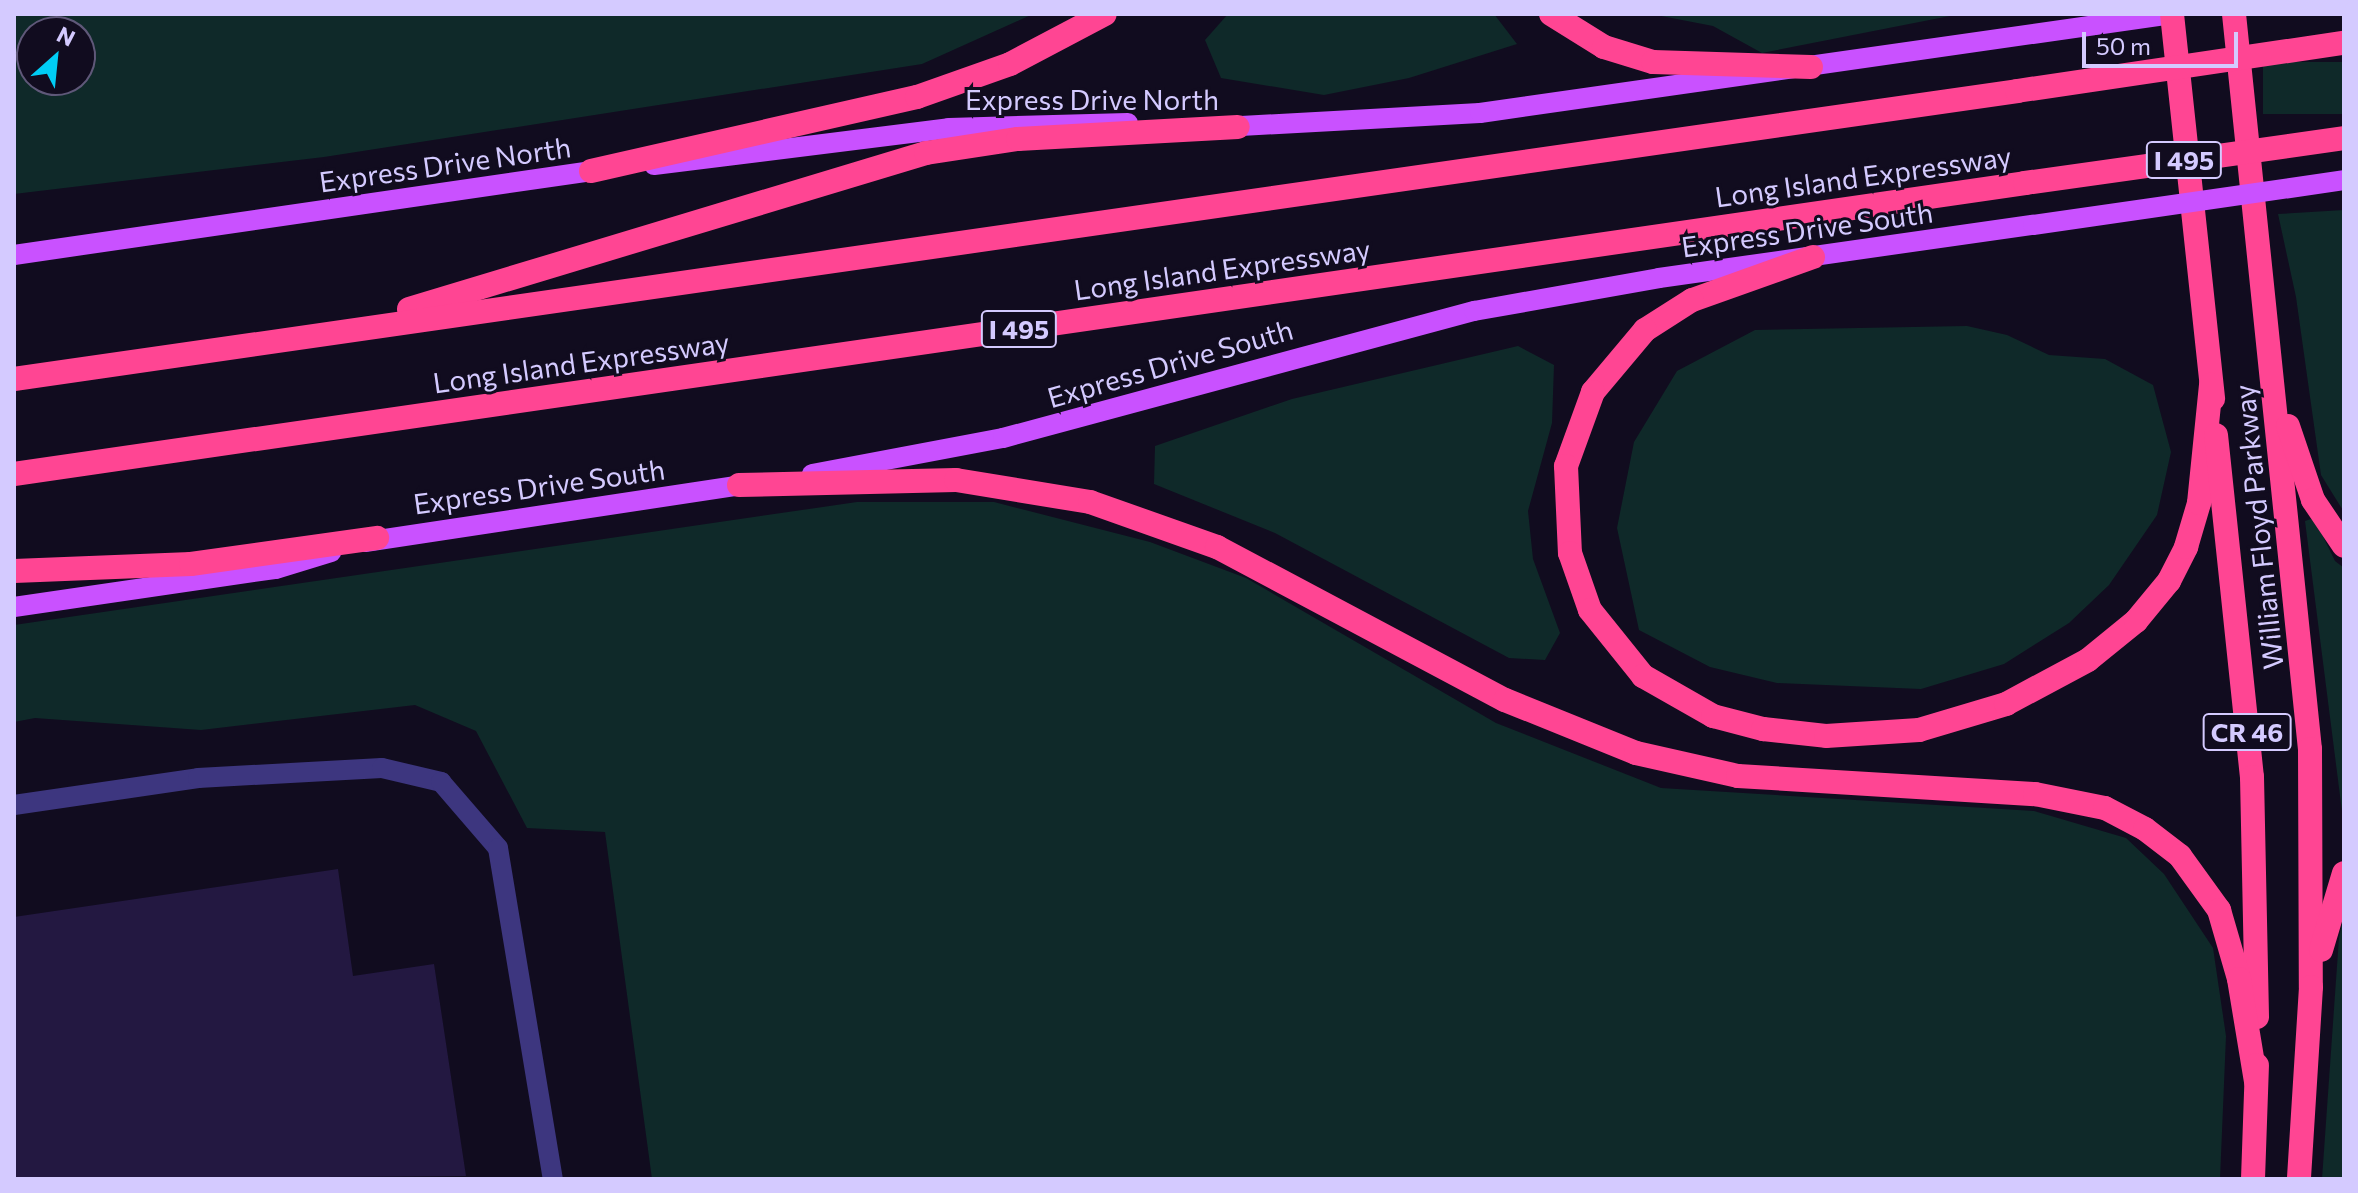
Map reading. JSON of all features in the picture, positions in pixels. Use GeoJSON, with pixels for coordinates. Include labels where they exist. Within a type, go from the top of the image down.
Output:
{"type":"FeatureCollection","features":[{"type":"Feature","properties":{"kind":"highway"},"geometry":{"type":"LineString","coordinates":[[591,171],[907,100],[1010,64],[1105,14]]}},
{"type":"Feature","properties":{"kind":"highway"},"geometry":{"type":"LineString","coordinates":[[1551,14],[1604,47],[1653,62],[1811,67]]}},
{"type":"Feature","properties":{"kind":"highway","name":"William Floyd Parkway"},"geometry":{"type":"LineString","coordinates":[[2172,14],[2252,777],[2256,1082],[2253,1179]]}},
{"type":"Feature","properties":{"kind":"highway","name":"William Floyd Parkway"},"geometry":{"type":"LineString","coordinates":[[2234,14],[2310,749],[2311,987],[2299,1179]]}},
{"type":"Feature","properties":{"kind":"highway"},"geometry":{"type":"LineString","coordinates":[[14,379],[2344,43]]}},
{"type":"Feature","properties":{"kind":"highway"},"geometry":{"type":"LineString","coordinates":[[310,337],[538,274],[926,153],[1018,139],[1238,127]]}},
{"type":"Feature","properties":{"kind":"highway","name":"Long Island Expressway"},"geometry":{"type":"LineString","coordinates":[[14,474],[2344,138]]}},
{"type":"Feature","properties":{"kind":"highway"},"geometry":{"type":"LineString","coordinates":[[1813,257],[1692,300],[1645,330],[1593,392],[1566,466],[1570,553],[1590,610],[1643,676],[1713,716],[1763,729],[1826,736],[1919,730],[2006,704],[2088,660],[2146,610],[2186,547],[2199,503],[2211,385]]}},
{"type":"Feature","properties":{"kind":"highway"},"geometry":{"type":"LineString","coordinates":[[2271,371],[2308,490],[2344,546]]}},
{"type":"Feature","properties":{"kind":"highway"},"geometry":{"type":"LineString","coordinates":[[739,485],[956,480],[1090,502],[1217,547],[1505,700],[1636,753],[1750,778],[2035,794],[2105,808],[2145,829],[2180,856],[2219,910],[2237,967],[2256,1082]]}},
{"type":"Feature","properties":{"kind":"highway"},"geometry":{"type":"LineString","coordinates":[[14,571],[191,564],[377,538]]}},
{"type":"Feature","properties":{"kind":"highway"},"geometry":{"type":"LineString","coordinates":[[2311,987],[2344,873]]}},
{"type":"Feature","properties":{"kind":"main road","name":"Express Drive North"},"geometry":{"type":"LineString","coordinates":[[14,255],[591,171],[1004,123],[1238,127],[1480,113],[2172,14]]}},
{"type":"Feature","properties":{"kind":"main road","name":"Express Drive South"},"geometry":{"type":"LineString","coordinates":[[14,607],[276,569],[377,538],[739,485],[1003,438],[1474,311],[1813,257],[2344,180]]}},
{"type":"Feature","properties":{"kind":"lane"},"geometry":{"type":"LineString","coordinates":[[14,805],[198,778],[336,770],[382,768],[441,782],[498,848],[553,1179]]}},
{"type":"Feature","properties":{"kind":"green space"},"geometry":{"type":"Polygon","coordinates":[[[14,14],[1033,14],[922,64],[324,157],[14,194],[14,14]]]}},
{"type":"Feature","properties":{"kind":"green space"},"geometry":{"type":"Polygon","coordinates":[[[1228,14],[1494,14],[1517,44],[1409,78],[1324,95],[1221,78],[1205,40],[1228,14]]]}},
{"type":"Feature","properties":{"kind":"green space"},"geometry":{"type":"Polygon","coordinates":[[[1651,14],[1960,14],[1762,53],[1713,26],[1651,14]]]}},
{"type":"Feature","properties":{"kind":"green space"},"geometry":{"type":"Polygon","coordinates":[[[2263,62],[2344,62],[2344,114],[2263,114],[2263,62]]]}},
{"type":"Feature","properties":{"kind":"green space"},"geometry":{"type":"Polygon","coordinates":[[[2344,210],[2344,512],[2321,475],[2296,297],[2278,214],[2344,210]]]}},
{"type":"Feature","properties":{"kind":"green space"},"geometry":{"type":"Polygon","coordinates":[[[1967,326],[2007,335],[2049,355],[2105,359],[2153,385],[2171,452],[2157,515],[2109,585],[2069,623],[2004,664],[1921,689],[1777,683],[1710,667],[1639,630],[1617,528],[1634,442],[1677,371],[1755,330],[1967,326]]]}},
{"type":"Feature","properties":{"kind":"green space"},"geometry":{"type":"Polygon","coordinates":[[[1518,346],[1554,365],[1552,423],[1528,511],[1533,559],[1560,633],[1545,660],[1509,658],[1275,533],[1154,484],[1155,446],[1292,399],[1518,346]]]}},
{"type":"Feature","properties":{"kind":"green space"},"geometry":{"type":"Polygon","coordinates":[[[857,502],[994,502],[1150,542],[1246,578],[1496,723],[1661,788],[2034,811],[2126,838],[2164,874],[2213,948],[2226,1036],[2220,1179],[652,1179],[605,832],[527,828],[476,731],[415,705],[201,730],[35,718],[14,722],[14,625],[857,502]]]}},
{"type":"Feature","properties":{"kind":"green space"},"geometry":{"type":"Polygon","coordinates":[[[2314,518],[2335,561],[2344,568],[2344,827],[2305,521],[2314,518]]]}},
{"type":"Feature","properties":{"kind":"green space"},"geometry":{"type":"Polygon","coordinates":[[[2344,914],[2344,1179],[2322,1179],[2339,938],[2344,914]]]}},
{"type":"Feature","properties":{"kind":"building"},"geometry":{"type":"Polygon","coordinates":[[[338,869],[353,976],[434,964],[466,1176],[14,1179],[14,917],[338,869]]]}}]}
